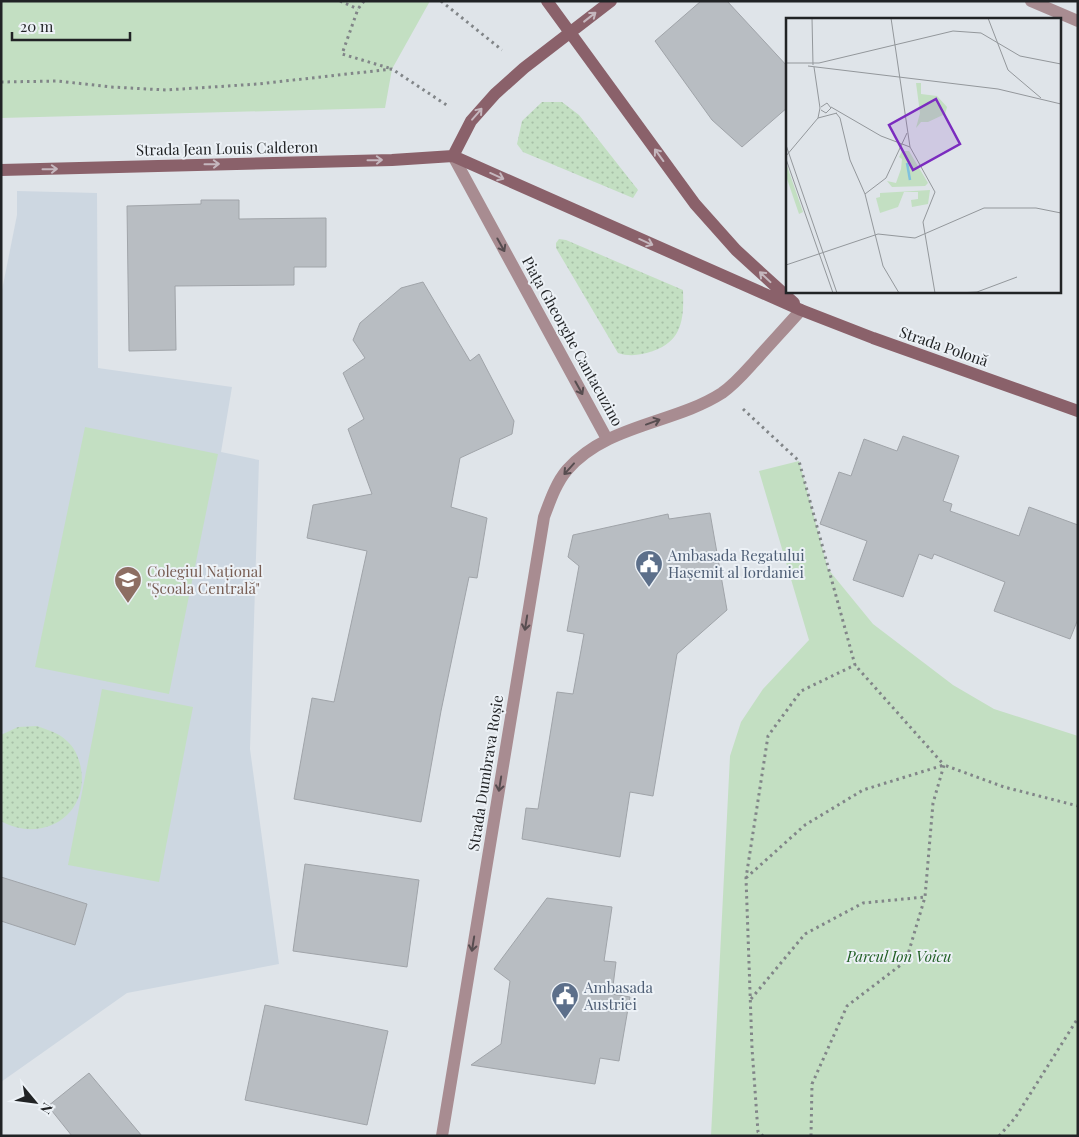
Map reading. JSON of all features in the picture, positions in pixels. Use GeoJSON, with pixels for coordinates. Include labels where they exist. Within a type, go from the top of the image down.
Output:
{"type":"FeatureCollection","features":[{"type":"Feature","properties":{"kind":"street"},"geometry":{"type":"LineString","coordinates":[[547,1],[713,226],[801,310]]}},
{"type":"Feature","properties":{"kind":"street"},"geometry":{"type":"LineString","coordinates":[[611,1],[524,68],[495,94],[471,122],[453,156],[801,310]]}},
{"type":"Feature","properties":{"kind":"street"},"geometry":{"type":"LineString","coordinates":[[1031,1],[1078,21]]}},
{"type":"Feature","properties":{"kind":"street","name":"Piața Gheorghe Cantacuzino"},"geometry":{"type":"LineString","coordinates":[[453,156],[607,439],[705,403],[724,392],[801,310]]}},
{"type":"Feature","properties":{"kind":"street","name":"Strada Jean Louis Calderon"},"geometry":{"type":"LineString","coordinates":[[1,170],[453,156]]}},
{"type":"Feature","properties":{"kind":"street","name":"Strada Polonă"},"geometry":{"type":"LineString","coordinates":[[801,310],[873,338],[1078,411]]}},
{"type":"Feature","properties":{"kind":"street","name":"Strada Dumbrava Roșie"},"geometry":{"type":"LineString","coordinates":[[442,1136],[544,518],[553,493],[567,470],[586,453],[607,439]]}},
{"type":"Feature","properties":{"kind":"path"},"geometry":{"type":"LineString","coordinates":[[340,1],[358,9]]}},
{"type":"Feature","properties":{"kind":"path"},"geometry":{"type":"LineString","coordinates":[[364,1],[358,9],[342,54],[392,69],[471,122]]}},
{"type":"Feature","properties":{"kind":"path"},"geometry":{"type":"LineString","coordinates":[[441,1],[524,68]]}},
{"type":"Feature","properties":{"kind":"path"},"geometry":{"type":"LineString","coordinates":[[1,82],[58,81],[111,87],[166,90],[258,84],[392,69]]}},
{"type":"Feature","properties":{"kind":"path"},"geometry":{"type":"LineString","coordinates":[[724,392],[799,461],[855,665],[944,765],[1004,787],[1078,806]]}},
{"type":"Feature","properties":{"kind":"path"},"geometry":{"type":"LineString","coordinates":[[763,1136],[758,1132],[752,1048],[746,878],[768,736],[801,690],[855,665]]}},
{"type":"Feature","properties":{"kind":"path"},"geometry":{"type":"LineString","coordinates":[[746,878],[806,825],[863,790],[944,765]]}},
{"type":"Feature","properties":{"kind":"path"},"geometry":{"type":"LineString","coordinates":[[810,1136],[812,1084],[847,1006],[906,961],[925,897],[933,803],[944,765]]}},
{"type":"Feature","properties":{"kind":"path"},"geometry":{"type":"LineString","coordinates":[[750,999],[805,934],[863,903],[925,897]]}},
{"type":"Feature","properties":{"kind":"path"},"geometry":{"type":"LineString","coordinates":[[999,1136],[1015,1118],[1078,1018]]}},
{"type":"Feature","properties":{"kind":"shaded area","name":"Colegiul Național \"Școala Centrală\""},"geometry":{"type":"Polygon","coordinates":[[[17,191],[97,193],[98,368],[232,387],[221,452],[259,460],[250,749],[279,964],[127,993],[1,1082],[1,295],[17,215],[17,191]]]}},
{"type":"Feature","properties":{"kind":"green space"},"geometry":{"type":"Polygon","coordinates":[[[1,1],[430,1],[392,69],[385,108],[1,118],[1,1]]]}},
{"type":"Feature","properties":{"kind":"green space"},"geometry":{"type":"Polygon","coordinates":[[[542,102],[562,102],[579,115],[638,190],[633,198],[523,152],[517,144],[522,121],[542,102]]]}},
{"type":"Feature","properties":{"kind":"green space"},"geometry":{"type":"Polygon","coordinates":[[[559,239],[566,240],[683,290],[683,310],[680,327],[670,341],[663,347],[644,354],[618,353],[556,248],[556,243],[559,239]]]}},
{"type":"Feature","properties":{"kind":"green space"},"geometry":{"type":"Polygon","coordinates":[[[85,427],[218,454],[169,694],[35,667],[85,427]]]}},
{"type":"Feature","properties":{"kind":"green space","name":"Parcul Ion Voicu"},"geometry":{"type":"Polygon","coordinates":[[[799,461],[828,569],[873,624],[953,685],[994,709],[1078,736],[1078,1136],[711,1136],[730,756],[741,722],[763,689],[809,640],[759,471],[799,461]]]}},
{"type":"Feature","properties":{"kind":"green space"},"geometry":{"type":"Polygon","coordinates":[[[102,689],[193,707],[159,882],[68,865],[102,689]]]}},
{"type":"Feature","properties":{"kind":"green space"},"geometry":{"type":"Polygon","coordinates":[[[37,726],[60,736],[72,746],[80,764],[82,782],[79,797],[72,810],[61,820],[48,826],[33,829],[17,827],[1,821],[1,735],[18,727],[37,726]]]}},
{"type":"Feature","properties":{"kind":"building"},"geometry":{"type":"Polygon","coordinates":[[[701,1],[727,1],[786,65],[786,109],[742,147],[712,120],[655,41],[701,1]]]}},
{"type":"Feature","properties":{"kind":"building"},"geometry":{"type":"Polygon","coordinates":[[[201,200],[239,200],[239,219],[326,218],[326,267],[294,267],[294,285],[175,286],[176,350],[129,351],[127,206],[201,204],[201,200]]]}},
{"type":"Feature","properties":{"kind":"building"},"geometry":{"type":"Polygon","coordinates":[[[423,282],[470,361],[479,354],[514,421],[512,434],[460,458],[451,507],[487,518],[477,578],[469,577],[441,711],[421,822],[294,799],[312,698],[334,702],[367,551],[307,538],[313,505],[372,494],[348,429],[364,419],[343,373],[365,358],[353,340],[360,323],[401,288],[423,282]]]}},
{"type":"Feature","properties":{"kind":"building"},"geometry":{"type":"Polygon","coordinates":[[[903,436],[959,456],[943,501],[952,504],[950,511],[1019,536],[1029,507],[1078,525],[1078,619],[1070,639],[994,611],[1005,582],[934,554],[932,559],[919,554],[903,597],[853,580],[867,541],[820,524],[839,472],[851,476],[864,439],[897,451],[903,436]]]}},
{"type":"Feature","properties":{"kind":"building"},"geometry":{"type":"Polygon","coordinates":[[[710,513],[727,610],[677,654],[653,796],[630,792],[620,857],[522,839],[526,808],[538,809],[557,692],[573,694],[584,634],[567,631],[579,566],[568,557],[573,535],[668,514],[669,519],[710,513]]]}},
{"type":"Feature","properties":{"kind":"building"},"geometry":{"type":"Polygon","coordinates":[[[305,864],[419,880],[407,967],[293,951],[305,864]]]}},
{"type":"Feature","properties":{"kind":"building"},"geometry":{"type":"Polygon","coordinates":[[[1,877],[87,904],[75,945],[1,921],[1,877]]]}},
{"type":"Feature","properties":{"kind":"building","name":"Ambasada Austriei"},"geometry":{"type":"Polygon","coordinates":[[[547,898],[612,907],[604,961],[616,962],[612,994],[630,997],[619,1061],[600,1058],[595,1084],[471,1065],[501,1044],[510,981],[494,969],[547,898]]]}},
{"type":"Feature","properties":{"kind":"building"},"geometry":{"type":"Polygon","coordinates":[[[265,1005],[388,1031],[367,1125],[245,1100],[265,1005]]]}},
{"type":"Feature","properties":{"kind":"building"},"geometry":{"type":"Polygon","coordinates":[[[89,1073],[142,1136],[72,1136],[48,1106],[89,1073]]]}},
{"type":"Feature","properties":{"kind":"place","name":"Ambasada Regatului Haşemit al Iordaniei"},"geometry":{"type":"Point","coordinates":[649,588]}},
{"type":"Feature","properties":{"kind":"place","name":"Colegiul Național \"Școala Centrală\""},"geometry":{"type":"Point","coordinates":[128,604]}},
{"type":"Feature","properties":{"kind":"place","name":"Ambasada Austriei"},"geometry":{"type":"Point","coordinates":[565,1020]}}]}
